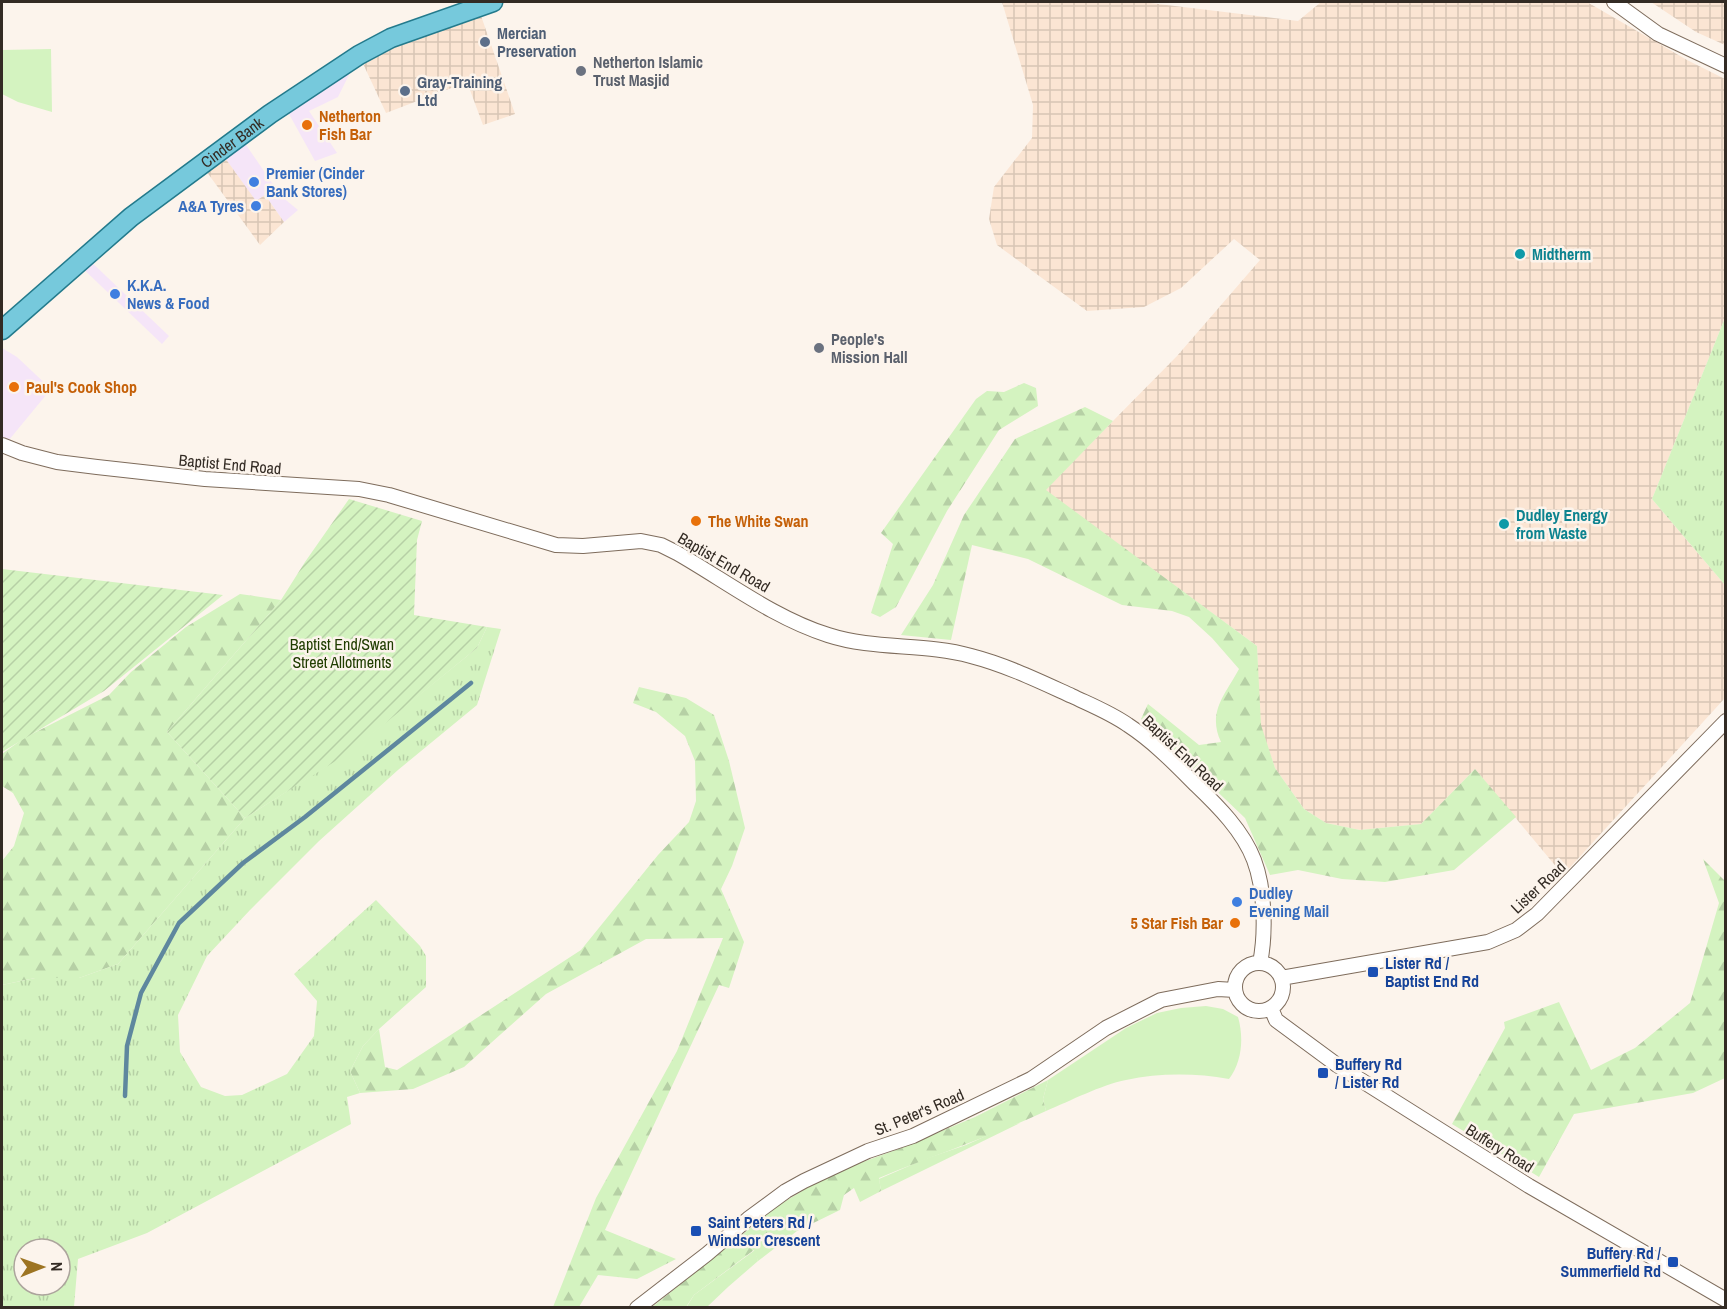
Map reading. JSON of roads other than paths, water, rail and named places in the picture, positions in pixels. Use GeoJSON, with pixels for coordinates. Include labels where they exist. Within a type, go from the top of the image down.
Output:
{"type":"FeatureCollection","features":[{"type":"Feature","properties":{"kind":"main road","name":"Cinder Bank"},"geometry":{"type":"LineString","coordinates":[[2,330],[131,217],[312,86],[359,55],[391,39],[493,2]]}},
{"type":"Feature","properties":{"kind":"street"},"geometry":{"type":"LineString","coordinates":[[1614,2],[1658,34],[1725,66]]}},
{"type":"Feature","properties":{"kind":"street","name":"Baptist End Road"},"geometry":{"type":"LineString","coordinates":[[2,445],[57,462],[97,467],[206,479],[359,489],[389,495],[556,545],[584,546],[641,541],[661,545],[774,611],[801,625],[828,635],[849,641],[939,649],[1004,666],[1102,710],[1129,725],[1166,756],[1210,799],[1237,830],[1254,859],[1264,902],[1260,963]]}},
{"type":"Feature","properties":{"kind":"street","name":"Lister Road"},"geometry":{"type":"LineString","coordinates":[[1281,978],[1488,942],[1516,930],[1537,914],[1568,883],[1725,721]]}},
{"type":"Feature","properties":{"kind":"street"},"geometry":{"type":"LineString","coordinates":[[1260,963],[1272,967],[1281,978],[1282,985],[1280,998],[1270,1008],[1260,1011],[1249,1009],[1240,1001],[1235,990],[1240,971],[1250,965],[1260,963]]}},
{"type":"Feature","properties":{"kind":"street","name":"St. Peter's Road"},"geometry":{"type":"LineString","coordinates":[[637,1308],[786,1191],[804,1181],[868,1151],[913,1136],[1031,1079],[1106,1028],[1161,1000],[1218,989],[1235,990]]}},
{"type":"Feature","properties":{"kind":"street","name":"Buffery Road"},"geometry":{"type":"LineString","coordinates":[[1270,1008],[1276,1020],[1337,1065],[1529,1186],[1725,1300]]}},
{"type":"Feature","properties":{"kind":"waterway"},"geometry":{"type":"LineString","coordinates":[[125,1096],[127,1046],[141,993],[179,923],[243,863],[305,817],[471,683]]}},
{"type":"Feature","properties":{"kind":"place","name":"Mercian Preservation"},"geometry":{"type":"Point","coordinates":[485,42]}},
{"type":"Feature","properties":{"kind":"place","name":"Netherton Islamic Trust Masjid"},"geometry":{"type":"Point","coordinates":[581,71]}},
{"type":"Feature","properties":{"kind":"place","name":"Gray-Training Ltd"},"geometry":{"type":"Point","coordinates":[405,91]}},
{"type":"Feature","properties":{"kind":"place","name":"Netherton Fish Bar"},"geometry":{"type":"Point","coordinates":[307,125]}},
{"type":"Feature","properties":{"kind":"place","name":"Premier (Cinder Bank Stores)"},"geometry":{"type":"Point","coordinates":[254,182]}},
{"type":"Feature","properties":{"kind":"place","name":"A&A Tyres"},"geometry":{"type":"Point","coordinates":[256,206]}},
{"type":"Feature","properties":{"kind":"place","name":"Midtherm"},"geometry":{"type":"Point","coordinates":[1520,254]}},
{"type":"Feature","properties":{"kind":"place","name":"K.K.A. News & Food"},"geometry":{"type":"Point","coordinates":[115,294]}},
{"type":"Feature","properties":{"kind":"place","name":"People's Mission Hall"},"geometry":{"type":"Point","coordinates":[819,348]}},
{"type":"Feature","properties":{"kind":"place","name":"Paul's Cook Shop"},"geometry":{"type":"Point","coordinates":[14,387]}},
{"type":"Feature","properties":{"kind":"place","name":"The White Swan"},"geometry":{"type":"Point","coordinates":[696,521]}},
{"type":"Feature","properties":{"kind":"place","name":"Dudley Energy from Waste"},"geometry":{"type":"Point","coordinates":[1504,524]}},
{"type":"Feature","properties":{"kind":"place","name":"Dudley Evening Mail"},"geometry":{"type":"Point","coordinates":[1237,902]}},
{"type":"Feature","properties":{"kind":"place","name":"5 Star Fish Bar"},"geometry":{"type":"Point","coordinates":[1235,923]}},
{"type":"Feature","properties":{"kind":"place","name":"Lister Rd / Baptist End Rd"},"geometry":{"type":"Point","coordinates":[1373,972]}},
{"type":"Feature","properties":{"kind":"place","name":"Buffery Rd / Lister Rd"},"geometry":{"type":"Point","coordinates":[1323,1073]}},
{"type":"Feature","properties":{"kind":"place","name":"Saint Peters Rd / Windsor Crescent"},"geometry":{"type":"Point","coordinates":[696,1231]}},
{"type":"Feature","properties":{"kind":"place","name":"Buffery Rd / Summerfield Rd"},"geometry":{"type":"Point","coordinates":[1673,1262]}},
{"type":"Feature","properties":{"kind":"park label","name":"Baptist End/Swan Street Allotments"},"geometry":{"type":"Point","coordinates":[342,653]}}]}
